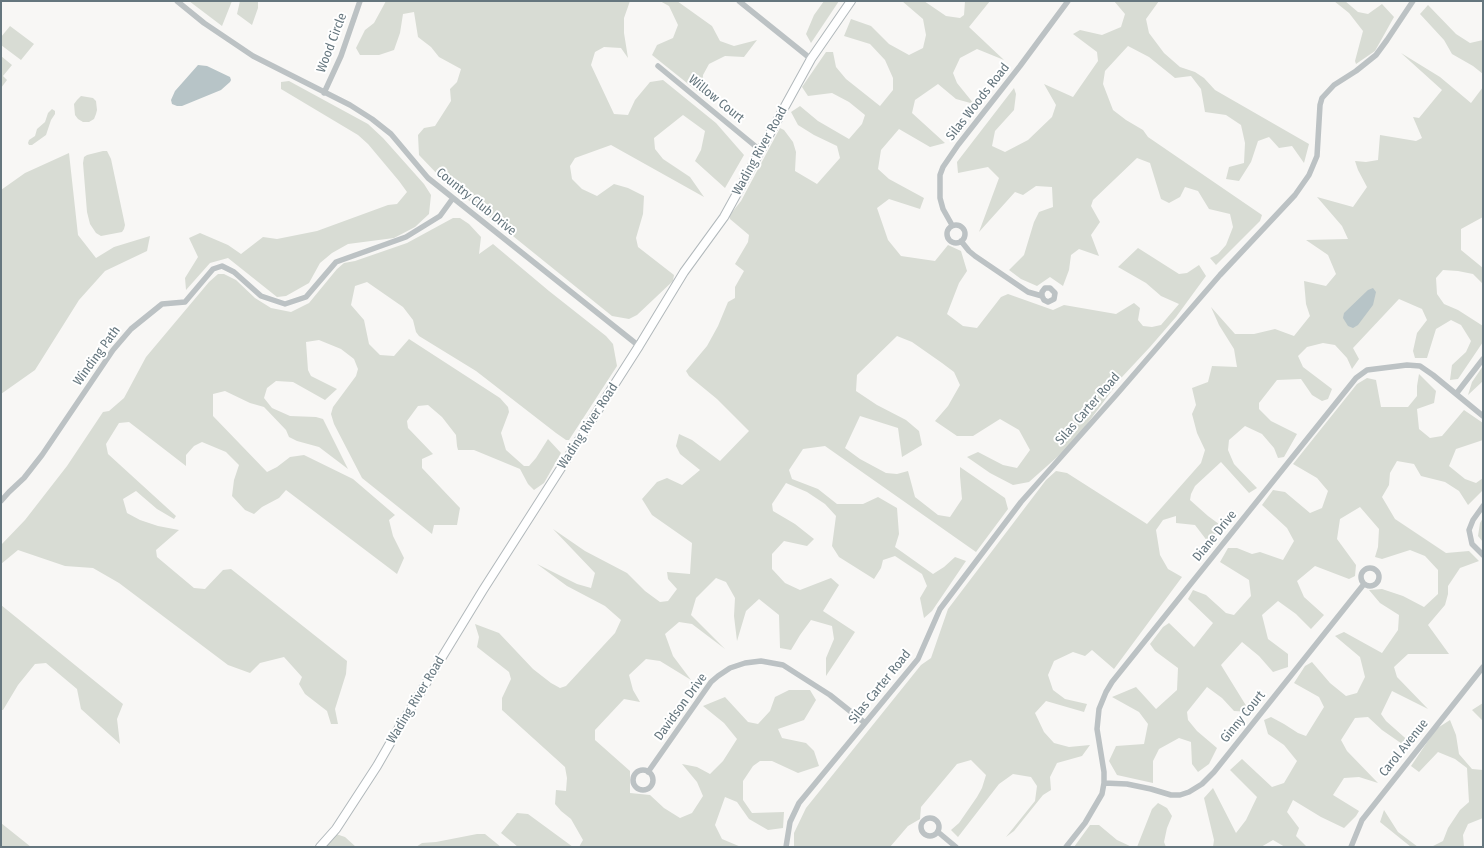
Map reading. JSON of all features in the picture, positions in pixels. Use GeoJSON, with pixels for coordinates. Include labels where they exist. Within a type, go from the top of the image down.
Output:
{"type":"FeatureCollection","features":[{"type":"Feature","properties":{"kind":"main road","name":"Wading River Road"},"geometry":{"type":"LineString","coordinates":[[320,847],[336,829],[377,766],[485,587],[639,346],[684,272],[724,217],[760,150],[800,81],[811,58],[851,1]]}},
{"type":"Feature","properties":{"kind":"street","name":"Country Club Drive"},"geometry":{"type":"LineString","coordinates":[[177,1],[204,23],[253,56],[350,105],[372,119],[391,134],[428,178],[639,346]]}},
{"type":"Feature","properties":{"kind":"street","name":"Wood Circle"},"geometry":{"type":"LineString","coordinates":[[324,93],[341,56],[360,1]]}},
{"type":"Feature","properties":{"kind":"street"},"geometry":{"type":"LineString","coordinates":[[739,1],[811,58]]}},
{"type":"Feature","properties":{"kind":"street","name":"Silas Woods Road"},"geometry":{"type":"LineString","coordinates":[[961,241],[965,236],[964,230],[960,225],[952,225],[943,209],[940,198],[940,182],[943,167],[958,145],[1068,1]]}},
{"type":"Feature","properties":{"kind":"street","name":"Silas Carter Road"},"geometry":{"type":"LineString","coordinates":[[786,847],[790,822],[799,803],[918,659],[940,609],[1021,502],[1117,394],[1220,274],[1295,195],[1309,175],[1317,156],[1320,105],[1322,98],[1334,85],[1356,71],[1376,55],[1413,1]]}},
{"type":"Feature","properties":{"kind":"street","name":"Willow Court"},"geometry":{"type":"LineString","coordinates":[[658,66],[760,150]]}},
{"type":"Feature","properties":{"kind":"street","name":"Winding Path"},"geometry":{"type":"LineString","coordinates":[[1,501],[24,478],[42,455],[113,350],[131,329],[162,304],[185,302],[213,269],[222,266],[234,272],[261,296],[285,304],[306,297],[336,262],[406,237],[440,216],[453,198]]}},
{"type":"Feature","properties":{"kind":"street"},"geometry":{"type":"LineString","coordinates":[[952,225],[947,230],[948,239],[953,242],[961,241],[969,252],[1028,292],[1042,296]]}},
{"type":"Feature","properties":{"kind":"street"},"geometry":{"type":"LineString","coordinates":[[1456,394],[1483,359]]}},
{"type":"Feature","properties":{"kind":"street","name":"Diane Drive"},"geometry":{"type":"LineString","coordinates":[[1066,847],[1091,815],[1102,794],[1104,783],[1103,761],[1097,729],[1099,709],[1112,682],[1356,378],[1367,370],[1413,365],[1425,369],[1483,416]]}},
{"type":"Feature","properties":{"kind":"street"},"geometry":{"type":"LineString","coordinates":[[1483,506],[1473,520],[1469,530],[1470,539],[1476,549],[1483,555]]}},
{"type":"Feature","properties":{"kind":"street","name":"Ginny Court"},"geometry":{"type":"LineString","coordinates":[[1104,783],[1127,784],[1180,795],[1202,784],[1214,772],[1364,584]]}},
{"type":"Feature","properties":{"kind":"street","name":"Davidson Drive"},"geometry":{"type":"LineString","coordinates":[[648,772],[711,682],[730,668],[745,663],[761,661],[783,665],[836,700],[865,723]]}},
{"type":"Feature","properties":{"kind":"street","name":"Carol Avenue"},"geometry":{"type":"LineString","coordinates":[[1351,847],[1362,820],[1483,667]]}},
{"type":"Feature","properties":{"kind":"street"},"geometry":{"type":"LineString","coordinates":[[938,832],[956,847]]}},
{"type":"Feature","properties":{"kind":"shaded area"},"geometry":{"type":"Polygon","coordinates":[[[189,1],[232,1],[222,26],[189,1]]]}},
{"type":"Feature","properties":{"kind":"shaded area"},"geometry":{"type":"Polygon","coordinates":[[[240,1],[258,1],[258,8],[252,25],[237,14],[240,1]]]}},
{"type":"Feature","properties":{"kind":"shaded area"},"geometry":{"type":"Polygon","coordinates":[[[386,1],[630,1],[624,18],[624,33],[628,58],[621,48],[604,47],[595,52],[591,65],[614,114],[628,115],[635,100],[650,82],[663,80],[716,123],[744,155],[725,188],[695,161],[701,150],[705,131],[683,115],[654,138],[655,149],[663,159],[690,177],[704,197],[611,145],[575,158],[570,166],[572,179],[582,189],[597,196],[614,184],[628,188],[644,196],[643,214],[636,238],[638,247],[674,275],[673,281],[637,315],[629,319],[612,316],[441,178],[419,155],[418,135],[424,128],[435,126],[451,101],[450,89],[457,82],[461,69],[439,57],[431,47],[418,37],[414,12],[403,14],[400,33],[394,50],[379,55],[360,55],[356,48],[365,30],[374,23],[386,1]]]}},
{"type":"Feature","properties":{"kind":"shaded area"},"geometry":{"type":"Polygon","coordinates":[[[660,1],[677,1],[712,26],[720,41],[734,46],[757,40],[744,57],[725,56],[709,64],[703,75],[702,95],[652,55],[657,45],[673,38],[678,25],[669,6],[660,1]]]}},
{"type":"Feature","properties":{"kind":"shaded area"},"geometry":{"type":"Polygon","coordinates":[[[824,1],[839,1],[811,43],[806,34],[814,15],[824,1]]]}},
{"type":"Feature","properties":{"kind":"shaded area"},"geometry":{"type":"Polygon","coordinates":[[[902,1],[924,1],[946,16],[960,18],[964,15],[965,1],[990,1],[969,27],[1004,60],[977,49],[960,58],[953,73],[957,83],[974,104],[956,99],[938,84],[915,100],[912,113],[945,143],[930,147],[899,129],[881,150],[878,169],[889,179],[924,198],[920,209],[889,199],[877,208],[888,240],[901,256],[935,261],[948,245],[961,251],[967,271],[959,283],[947,314],[963,326],[977,328],[1001,297],[1008,294],[1053,310],[1064,305],[1116,314],[1134,303],[1140,308],[1138,320],[1143,326],[1152,327],[1161,325],[1179,304],[1161,296],[1146,283],[1118,267],[1138,248],[1179,274],[1187,273],[1199,265],[1206,276],[1176,317],[1122,377],[1073,443],[1029,482],[1013,485],[990,473],[967,457],[978,452],[1003,465],[1017,468],[1030,450],[1019,430],[1000,419],[973,436],[957,436],[935,421],[948,406],[960,385],[954,372],[912,342],[897,336],[857,375],[856,391],[877,405],[906,420],[919,431],[922,445],[902,457],[898,428],[860,416],[845,448],[860,459],[886,473],[897,474],[908,471],[915,497],[938,515],[950,517],[962,499],[960,467],[1005,498],[1008,509],[976,552],[825,446],[803,449],[789,470],[792,479],[818,489],[837,504],[863,504],[878,497],[897,508],[899,534],[895,547],[933,574],[955,557],[966,561],[932,611],[924,618],[920,598],[927,586],[922,574],[895,556],[883,560],[881,568],[874,579],[839,557],[832,546],[836,516],[825,504],[807,492],[786,483],[772,504],[773,511],[795,524],[814,539],[807,546],[784,541],[772,554],[772,569],[785,583],[800,590],[831,578],[839,585],[823,611],[855,632],[826,676],[826,658],[834,639],[832,626],[811,620],[791,650],[780,648],[779,615],[759,599],[746,611],[737,641],[734,616],[735,598],[726,582],[716,578],[696,598],[691,615],[725,649],[692,624],[679,622],[665,634],[673,656],[691,680],[660,661],[646,659],[629,675],[633,690],[640,702],[624,699],[595,730],[595,740],[630,771],[630,793],[650,795],[664,808],[680,818],[692,813],[703,796],[697,782],[682,764],[697,767],[710,774],[723,761],[737,739],[724,723],[703,706],[725,697],[748,722],[758,724],[770,711],[775,697],[789,690],[810,690],[816,700],[804,720],[778,729],[782,738],[806,743],[814,751],[819,766],[798,773],[772,761],[760,761],[753,766],[743,781],[743,800],[752,813],[784,812],[783,828],[768,830],[749,819],[737,802],[725,797],[715,825],[722,839],[741,847],[579,847],[583,840],[571,819],[555,804],[556,790],[566,791],[567,778],[565,767],[502,710],[502,698],[511,679],[509,672],[477,647],[479,637],[475,624],[499,633],[533,669],[560,688],[566,686],[615,633],[621,620],[605,606],[567,586],[537,564],[577,584],[591,588],[595,573],[553,529],[585,551],[627,573],[645,591],[660,602],[668,601],[677,589],[668,579],[667,572],[690,574],[692,543],[652,515],[642,499],[657,482],[667,478],[682,485],[700,470],[680,454],[676,446],[679,434],[692,440],[720,461],[749,431],[717,399],[689,376],[686,371],[707,346],[718,326],[728,302],[735,298],[735,287],[744,271],[735,264],[748,242],[749,235],[730,219],[729,216],[741,201],[780,128],[784,130],[793,142],[796,152],[795,171],[817,184],[840,158],[837,146],[814,135],[798,125],[791,112],[800,106],[818,121],[849,139],[862,124],[865,115],[849,102],[832,93],[808,96],[802,87],[826,52],[833,52],[836,67],[846,79],[880,106],[893,90],[893,78],[885,60],[870,44],[844,36],[851,19],[871,26],[889,44],[909,55],[923,48],[926,35],[923,19],[902,1]]]}},
{"type":"Feature","properties":{"kind":"shaded area"},"geometry":{"type":"Polygon","coordinates":[[[1114,1],[1159,1],[1146,19],[1149,33],[1164,53],[1180,67],[1195,72],[1204,78],[1215,90],[1309,144],[1304,163],[1292,146],[1279,148],[1269,137],[1258,141],[1251,162],[1239,181],[1226,179],[1229,167],[1244,163],[1245,143],[1241,125],[1226,115],[1205,112],[1201,89],[1191,76],[1175,78],[1149,57],[1128,46],[1105,71],[1103,84],[1113,110],[1143,130],[1148,137],[1262,215],[1260,221],[1216,265],[1210,258],[1218,254],[1226,245],[1233,227],[1230,214],[1209,209],[1198,191],[1185,187],[1180,197],[1169,203],[1161,199],[1150,163],[1137,158],[1093,200],[1091,206],[1100,222],[1091,235],[1099,256],[1079,249],[1071,255],[1069,270],[1063,286],[1050,277],[1037,286],[1021,279],[1009,270],[1024,255],[1034,222],[1039,212],[1053,207],[1052,187],[1036,186],[1023,195],[1015,192],[979,232],[999,178],[988,167],[958,173],[957,162],[1014,88],[1016,94],[1014,110],[995,131],[992,146],[1005,152],[1028,140],[1052,117],[1056,105],[1044,84],[1073,97],[1098,61],[1097,52],[1073,34],[1080,30],[1102,35],[1121,27],[1125,14],[1114,1]]]}},
{"type":"Feature","properties":{"kind":"shaded area"},"geometry":{"type":"Polygon","coordinates":[[[1334,1],[1345,1],[1358,12],[1368,14],[1382,4],[1394,17],[1375,51],[1356,64],[1355,61],[1363,31],[1349,13],[1334,1]]]}},
{"type":"Feature","properties":{"kind":"shaded area"},"geometry":{"type":"Polygon","coordinates":[[[1428,5],[1456,34],[1470,43],[1483,40],[1483,74],[1473,66],[1452,54],[1444,40],[1420,14],[1428,5]]]}},
{"type":"Feature","properties":{"kind":"shaded area"},"geometry":{"type":"Polygon","coordinates":[[[10,26],[34,44],[21,60],[1,45],[1,37],[10,26]]]}},
{"type":"Feature","properties":{"kind":"shaded area"},"geometry":{"type":"Polygon","coordinates":[[[1401,53],[1440,77],[1471,103],[1483,87],[1483,217],[1461,229],[1461,250],[1483,268],[1483,284],[1473,274],[1458,271],[1443,270],[1436,278],[1437,294],[1444,304],[1458,310],[1483,326],[1483,342],[1458,379],[1450,380],[1452,365],[1466,352],[1471,341],[1461,325],[1451,320],[1436,329],[1427,358],[1415,358],[1413,351],[1417,333],[1427,320],[1422,309],[1399,299],[1353,348],[1359,359],[1352,369],[1347,358],[1335,345],[1323,343],[1307,347],[1298,356],[1303,367],[1332,389],[1328,399],[1322,401],[1312,395],[1301,379],[1277,380],[1259,403],[1259,409],[1271,421],[1297,434],[1284,457],[1278,458],[1274,448],[1262,434],[1245,426],[1229,440],[1228,450],[1234,464],[1257,488],[1249,493],[1221,462],[1195,486],[1190,500],[1223,527],[1208,542],[1195,525],[1176,523],[1176,516],[1163,520],[1156,530],[1160,555],[1168,569],[1182,577],[1114,669],[1092,650],[1085,656],[1073,652],[1054,661],[1048,675],[1053,690],[1065,699],[1087,704],[1084,712],[1046,701],[1035,713],[1044,732],[1054,743],[1069,747],[1090,745],[1082,756],[1057,763],[1050,777],[1051,790],[1043,795],[1014,831],[1006,837],[1035,801],[1037,786],[1031,777],[1013,774],[999,784],[958,837],[951,830],[959,823],[977,797],[982,788],[986,775],[971,760],[957,764],[921,807],[920,819],[908,826],[890,847],[794,847],[794,833],[806,808],[921,665],[931,658],[948,609],[1046,480],[1056,471],[1067,473],[1147,524],[1201,463],[1205,450],[1197,433],[1192,414],[1196,405],[1192,388],[1208,382],[1212,366],[1237,367],[1234,349],[1219,325],[1211,307],[1235,334],[1254,334],[1275,329],[1294,336],[1310,316],[1306,304],[1304,281],[1326,286],[1336,274],[1328,255],[1306,240],[1348,239],[1342,226],[1317,197],[1353,207],[1367,187],[1355,161],[1366,162],[1378,160],[1380,135],[1416,141],[1422,138],[1413,117],[1419,118],[1442,90],[1401,53]]]}},
{"type":"Feature","properties":{"kind":"shaded area"},"geometry":{"type":"Polygon","coordinates":[[[1,56],[12,65],[3,76],[7,80],[1,88],[1,56]]]}},
{"type":"Feature","properties":{"kind":"shaded area"},"geometry":{"type":"Polygon","coordinates":[[[198,65],[207,66],[230,77],[231,80],[221,90],[182,106],[172,104],[171,100],[175,91],[198,65]]]}},
{"type":"Feature","properties":{"kind":"shaded area"},"geometry":{"type":"Polygon","coordinates":[[[289,81],[368,124],[383,138],[424,184],[431,195],[429,214],[415,227],[394,238],[348,244],[332,253],[320,263],[309,283],[286,296],[277,297],[228,258],[210,263],[186,290],[185,278],[198,257],[189,238],[200,233],[228,245],[241,254],[263,237],[277,239],[317,231],[388,205],[397,204],[407,192],[368,144],[358,135],[281,89],[281,82],[289,81]]]}},
{"type":"Feature","properties":{"kind":"shaded area"},"geometry":{"type":"Polygon","coordinates":[[[81,96],[93,98],[96,101],[96,114],[94,119],[89,122],[83,122],[75,115],[74,104],[81,96]]]}},
{"type":"Feature","properties":{"kind":"shaded area"},"geometry":{"type":"Polygon","coordinates":[[[52,109],[55,111],[55,114],[51,120],[46,135],[32,145],[29,145],[29,140],[35,136],[37,129],[45,122],[48,113],[52,109]]]}},
{"type":"Feature","properties":{"kind":"shaded area"},"geometry":{"type":"Polygon","coordinates":[[[107,151],[111,159],[125,225],[122,232],[101,236],[96,233],[90,224],[87,212],[83,163],[84,157],[87,155],[107,151]]]}},
{"type":"Feature","properties":{"kind":"shaded area"},"geometry":{"type":"Polygon","coordinates":[[[69,153],[78,235],[96,258],[114,247],[150,236],[147,251],[105,271],[79,300],[35,370],[1,394],[1,190],[25,173],[69,153]]]}},
{"type":"Feature","properties":{"kind":"shaded area"},"geometry":{"type":"Polygon","coordinates":[[[453,218],[460,218],[469,224],[481,237],[479,254],[493,244],[606,336],[613,344],[617,366],[569,440],[566,440],[556,433],[476,371],[419,336],[416,332],[413,320],[403,307],[367,282],[355,286],[351,305],[364,320],[369,344],[380,355],[394,356],[409,339],[500,398],[508,407],[509,412],[501,433],[506,450],[524,466],[529,466],[548,439],[561,453],[544,483],[534,490],[528,484],[520,469],[474,450],[458,450],[456,435],[442,417],[428,405],[418,406],[407,421],[408,428],[433,454],[422,459],[422,468],[460,508],[457,525],[434,525],[432,534],[362,478],[334,424],[331,414],[333,407],[356,376],[358,369],[354,359],[341,349],[319,340],[306,342],[308,370],[311,376],[337,389],[325,400],[293,382],[276,381],[267,388],[264,398],[272,408],[290,416],[316,417],[323,419],[348,469],[319,447],[297,441],[289,437],[286,430],[264,407],[250,403],[225,391],[213,394],[213,416],[267,472],[277,467],[290,457],[304,455],[353,479],[395,515],[389,520],[393,536],[404,558],[397,574],[286,490],[279,498],[262,507],[254,514],[245,510],[232,496],[234,480],[239,465],[226,452],[202,442],[194,446],[186,455],[186,466],[129,422],[119,423],[106,444],[108,454],[176,516],[174,519],[157,509],[136,491],[123,499],[127,513],[140,520],[158,526],[179,530],[156,550],[157,557],[194,588],[205,589],[223,570],[231,569],[347,661],[346,674],[335,709],[338,724],[331,724],[327,711],[305,694],[299,684],[302,677],[284,657],[260,663],[250,673],[228,665],[119,583],[93,568],[65,566],[18,550],[1,564],[1,545],[25,520],[67,466],[103,412],[109,411],[124,398],[146,357],[209,282],[218,274],[224,274],[236,280],[255,298],[271,308],[291,312],[309,303],[337,269],[344,263],[355,261],[407,243],[453,218]]]}},
{"type":"Feature","properties":{"kind":"shaded area"},"geometry":{"type":"Polygon","coordinates":[[[1373,288],[1376,292],[1373,305],[1358,325],[1353,328],[1348,326],[1343,318],[1344,313],[1368,290],[1373,288]]]}},
{"type":"Feature","properties":{"kind":"shaded area"},"geometry":{"type":"Polygon","coordinates":[[[1483,366],[1483,381],[1468,395],[1472,382],[1483,366]]]}},
{"type":"Feature","properties":{"kind":"shaded area"},"geometry":{"type":"Polygon","coordinates":[[[1419,374],[1436,391],[1434,403],[1417,409],[1419,429],[1430,438],[1442,436],[1464,410],[1483,423],[1483,440],[1456,449],[1449,466],[1465,479],[1476,483],[1483,478],[1483,490],[1468,505],[1459,491],[1445,482],[1421,476],[1414,464],[1397,461],[1390,473],[1389,485],[1382,497],[1395,519],[1446,553],[1469,551],[1479,561],[1460,568],[1448,586],[1448,594],[1445,605],[1428,625],[1449,654],[1408,654],[1394,667],[1397,677],[1428,709],[1392,691],[1381,714],[1386,721],[1412,744],[1408,748],[1382,730],[1368,717],[1355,718],[1341,740],[1347,751],[1378,783],[1359,777],[1344,778],[1333,795],[1359,811],[1344,828],[1321,817],[1293,800],[1287,812],[1299,828],[1296,836],[1307,847],[1285,847],[1273,840],[1261,847],[1213,847],[1214,840],[1204,798],[1213,788],[1236,833],[1246,820],[1257,797],[1230,770],[1242,759],[1272,787],[1284,783],[1297,761],[1284,745],[1268,734],[1264,720],[1271,717],[1306,736],[1324,707],[1319,697],[1294,683],[1305,666],[1312,662],[1330,683],[1346,696],[1357,693],[1365,677],[1360,657],[1335,636],[1344,632],[1382,653],[1398,630],[1399,615],[1380,603],[1369,590],[1382,589],[1403,596],[1424,607],[1438,594],[1438,570],[1425,556],[1410,550],[1382,559],[1375,557],[1378,547],[1379,529],[1360,507],[1340,519],[1337,539],[1356,565],[1355,576],[1349,579],[1315,566],[1297,581],[1304,597],[1324,615],[1311,629],[1296,614],[1278,601],[1262,615],[1268,639],[1288,654],[1288,667],[1273,672],[1259,656],[1242,642],[1221,665],[1250,712],[1234,711],[1222,698],[1207,687],[1187,712],[1188,720],[1197,731],[1217,748],[1209,764],[1198,772],[1192,764],[1191,742],[1179,738],[1159,749],[1153,761],[1153,783],[1117,775],[1109,761],[1116,746],[1144,744],[1148,724],[1139,712],[1112,697],[1136,687],[1156,709],[1177,690],[1178,668],[1155,651],[1150,644],[1163,627],[1169,623],[1194,647],[1213,623],[1188,599],[1193,590],[1206,595],[1226,613],[1234,615],[1251,596],[1249,580],[1220,562],[1228,548],[1237,548],[1252,554],[1260,552],[1283,560],[1294,541],[1287,528],[1262,505],[1273,490],[1285,492],[1310,513],[1322,508],[1328,491],[1317,478],[1293,464],[1357,384],[1367,378],[1376,380],[1381,407],[1408,407],[1417,396],[1419,374]]]}},
{"type":"Feature","properties":{"kind":"shaded area"},"geometry":{"type":"Polygon","coordinates":[[[1483,518],[1483,542],[1478,536],[1480,523],[1483,518]]]}},
{"type":"Feature","properties":{"kind":"shaded area"},"geometry":{"type":"Polygon","coordinates":[[[1,605],[123,704],[117,719],[120,744],[81,709],[77,689],[46,663],[35,664],[18,685],[3,710],[1,710],[1,605]]]}},
{"type":"Feature","properties":{"kind":"shaded area"},"geometry":{"type":"Polygon","coordinates":[[[1483,703],[1483,721],[1472,710],[1483,703]]]}},
{"type":"Feature","properties":{"kind":"shaded area"},"geometry":{"type":"Polygon","coordinates":[[[1450,720],[1456,735],[1459,754],[1472,769],[1483,770],[1483,818],[1468,824],[1463,835],[1464,847],[1431,847],[1443,841],[1448,828],[1460,810],[1469,802],[1467,768],[1455,759],[1438,752],[1419,772],[1411,766],[1436,729],[1450,720]]]}},
{"type":"Feature","properties":{"kind":"shaded area"},"geometry":{"type":"Polygon","coordinates":[[[1158,803],[1167,808],[1172,816],[1167,828],[1164,842],[1166,847],[1137,847],[1152,809],[1158,803]]]}},
{"type":"Feature","properties":{"kind":"shaded area"},"geometry":{"type":"Polygon","coordinates":[[[1384,810],[1398,832],[1418,847],[1411,847],[1380,822],[1384,810]]]}},
{"type":"Feature","properties":{"kind":"shaded area"},"geometry":{"type":"Polygon","coordinates":[[[517,813],[528,814],[573,847],[518,847],[501,833],[517,813]]]}},
{"type":"Feature","properties":{"kind":"shaded area"},"geometry":{"type":"Polygon","coordinates":[[[1,823],[31,847],[1,847],[1,823]]]}},
{"type":"Feature","properties":{"kind":"shaded area"},"geometry":{"type":"Polygon","coordinates":[[[1090,825],[1099,825],[1117,840],[1132,847],[1074,847],[1090,825]]]}},
{"type":"Feature","properties":{"kind":"shaded area"},"geometry":{"type":"Polygon","coordinates":[[[336,834],[345,837],[356,847],[325,847],[336,834]]]}},
{"type":"Feature","properties":{"kind":"shaded area"},"geometry":{"type":"Polygon","coordinates":[[[477,834],[485,834],[501,847],[416,847],[422,843],[436,842],[477,834]]]}}]}
